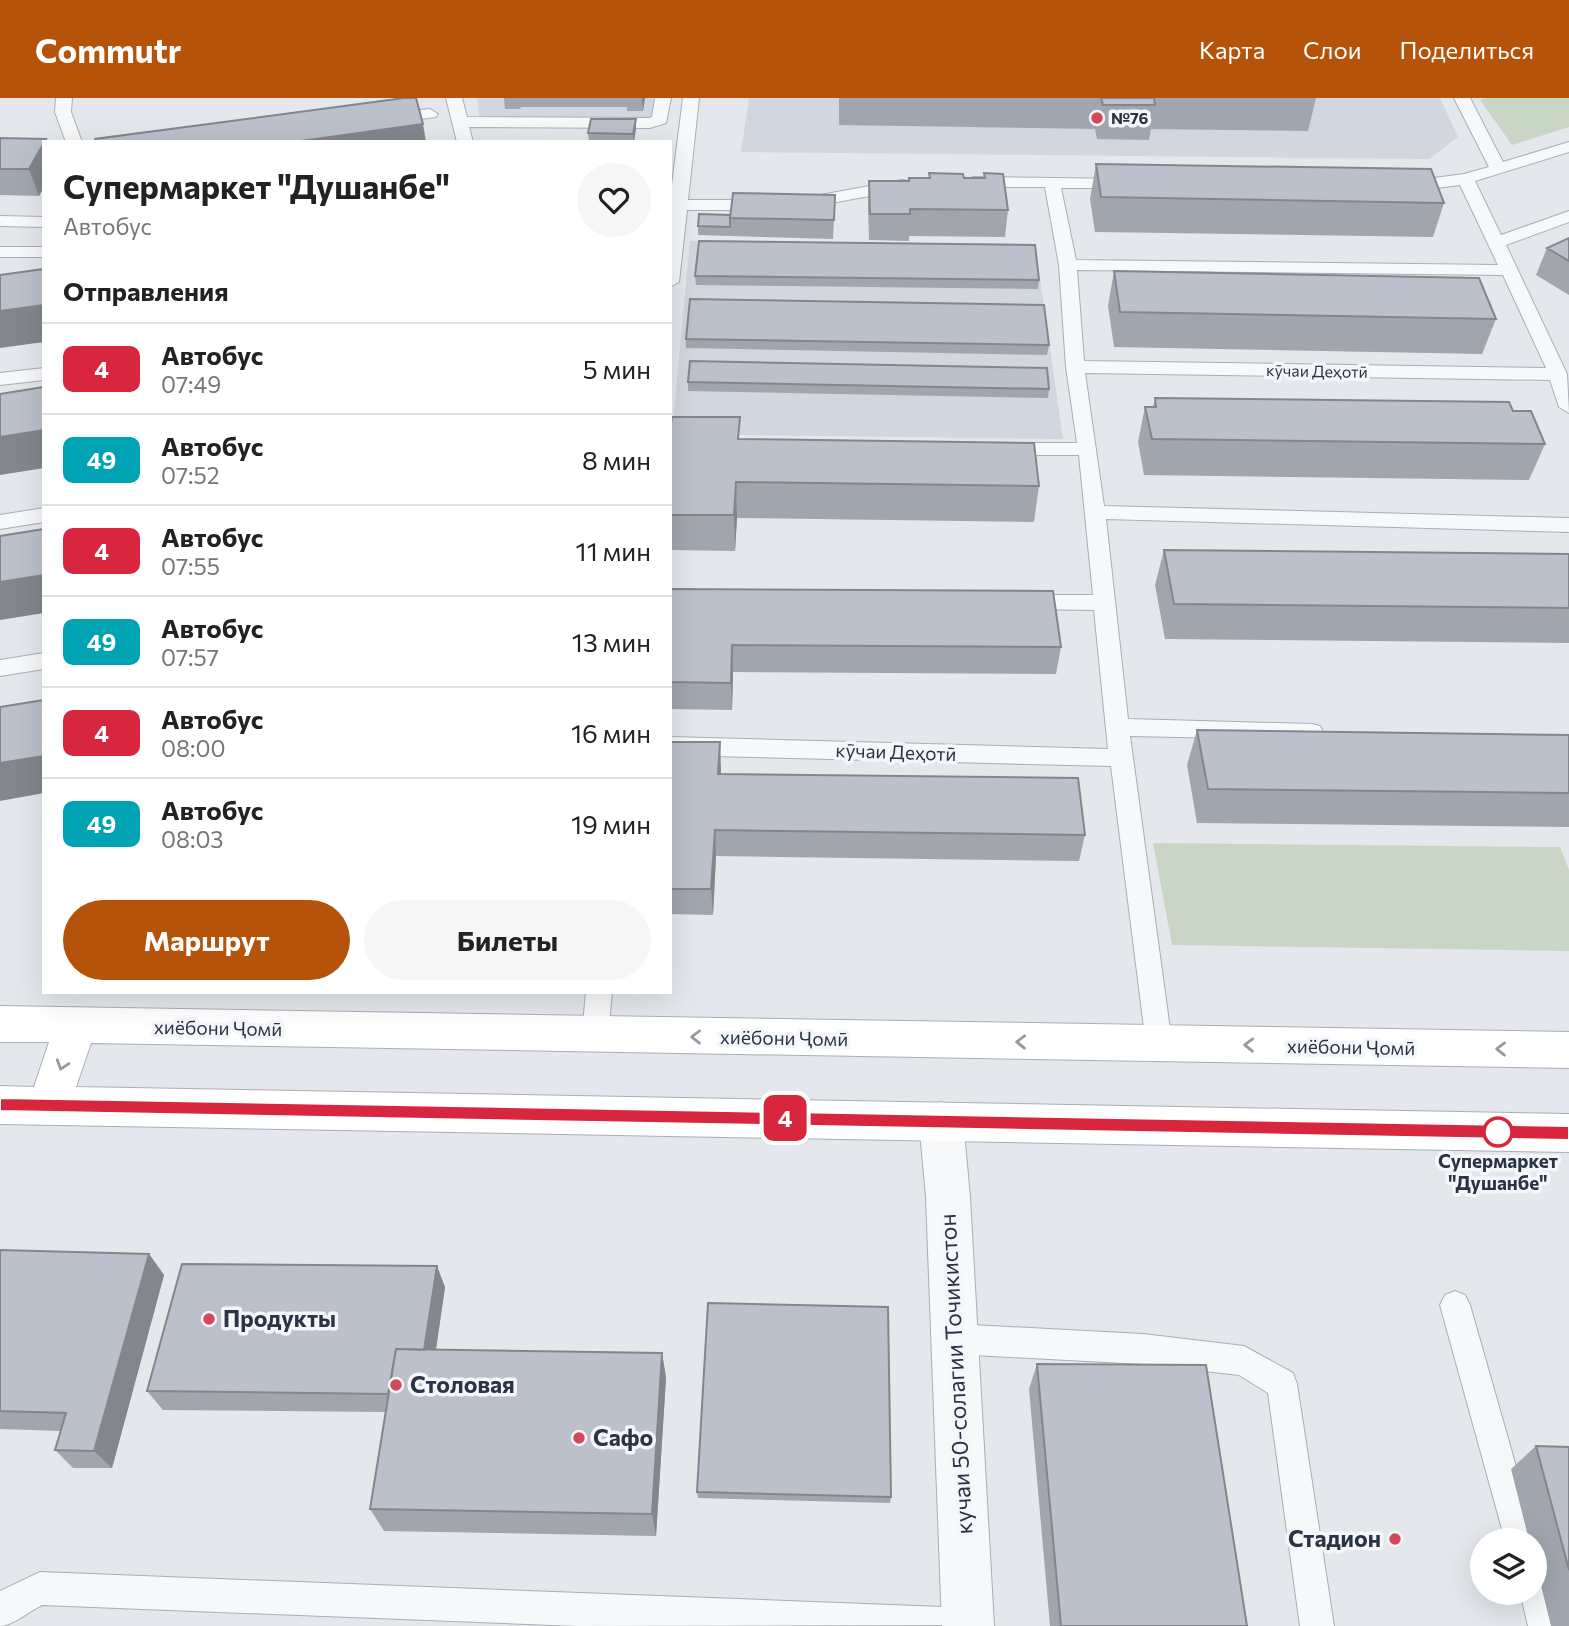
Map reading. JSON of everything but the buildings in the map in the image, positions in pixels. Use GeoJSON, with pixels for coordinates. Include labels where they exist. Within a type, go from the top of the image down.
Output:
{"type":"FeatureCollection","features":[{"type":"Feature","properties":{"kind":"main road","name":"хиёбони Ҷомӣ"},"geometry":{"type":"LineString","coordinates":[[0,1024],[1569,1050]]}},
{"type":"Feature","properties":{"kind":"main road"},"geometry":{"type":"LineString","coordinates":[[49,1105],[76,1025]]}},
{"type":"Feature","properties":{"kind":"main road"},"geometry":{"type":"LineString","coordinates":[[0,1105],[1569,1133]]}},
{"type":"Feature","properties":{"kind":"street","name":"кучаи 50-солагии Точикистон"},"geometry":{"type":"LineString","coordinates":[[941,1121],[968,1625]]}},
{"type":"Feature","properties":{"kind":"lane"},"geometry":{"type":"LineString","coordinates":[[64,98],[63,112],[73,140]]}},
{"type":"Feature","properties":{"kind":"lane"},"geometry":{"type":"LineString","coordinates":[[454,98],[465,140]]}},
{"type":"Feature","properties":{"kind":"lane"},"geometry":{"type":"LineString","coordinates":[[460,121],[653,123],[660,120],[663,98]]}},
{"type":"Feature","properties":{"kind":"lane"},"geometry":{"type":"LineString","coordinates":[[672,251],[675,205],[691,98]]}},
{"type":"Feature","properties":{"kind":"lane"},"geometry":{"type":"LineString","coordinates":[[1463,98],[1499,170]]}},
{"type":"Feature","properties":{"kind":"lane"},"geometry":{"type":"LineString","coordinates":[[376,120],[430,114]]}},
{"type":"Feature","properties":{"kind":"lane"},"geometry":{"type":"LineString","coordinates":[[1390,188],[1466,179],[1569,148]]}},
{"type":"Feature","properties":{"kind":"lane"},"geometry":{"type":"LineString","coordinates":[[1466,179],[1508,270],[1560,364],[1569,407]]}},
{"type":"Feature","properties":{"kind":"lane"},"geometry":{"type":"LineString","coordinates":[[959,182],[1147,184]]}},
{"type":"Feature","properties":{"kind":"lane"},"geometry":{"type":"LineString","coordinates":[[1052,182],[1068,265],[1076,367],[1088,449],[1117,727],[1159,1044]]}},
{"type":"Feature","properties":{"kind":"lane"},"geometry":{"type":"LineString","coordinates":[[675,205],[817,202],[873,188],[923,183]]}},
{"type":"Feature","properties":{"kind":"lane"},"geometry":{"type":"LineString","coordinates":[[1496,243],[1569,216]]}},
{"type":"Feature","properties":{"kind":"lane"},"geometry":{"type":"LineString","coordinates":[[0,221],[42,222]]}},
{"type":"Feature","properties":{"kind":"lane"},"geometry":{"type":"LineString","coordinates":[[0,252],[42,251]]}},
{"type":"Feature","properties":{"kind":"lane"},"geometry":{"type":"LineString","coordinates":[[1068,265],[1508,270]]}},
{"type":"Feature","properties":{"kind":"lane","name":"кӯчаи Деҳотӣ"},"geometry":{"type":"LineString","coordinates":[[1076,367],[1560,364]]}},
{"type":"Feature","properties":{"kind":"lane"},"geometry":{"type":"LineString","coordinates":[[0,379],[42,374]]}},
{"type":"Feature","properties":{"kind":"lane"},"geometry":{"type":"LineString","coordinates":[[977,448],[1088,449]]}},
{"type":"Feature","properties":{"kind":"lane"},"geometry":{"type":"LineString","coordinates":[[1093,512],[1569,525]]}},
{"type":"Feature","properties":{"kind":"lane"},"geometry":{"type":"LineString","coordinates":[[0,522],[42,516]]}},
{"type":"Feature","properties":{"kind":"lane"},"geometry":{"type":"LineString","coordinates":[[1006,602],[1104,603]]}},
{"type":"Feature","properties":{"kind":"lane"},"geometry":{"type":"LineString","coordinates":[[0,668],[42,661]]}},
{"type":"Feature","properties":{"kind":"lane"},"geometry":{"type":"LineString","coordinates":[[1117,727],[1336,733]]}},
{"type":"Feature","properties":{"kind":"lane","name":"кӯчаи Деҳотӣ"},"geometry":{"type":"LineString","coordinates":[[672,746],[1121,758]]}},
{"type":"Feature","properties":{"kind":"lane"},"geometry":{"type":"LineString","coordinates":[[595,1035],[599,994]]}},
{"type":"Feature","properties":{"kind":"lane"},"geometry":{"type":"LineString","coordinates":[[1455,1305],[1518,1528]]}},
{"type":"Feature","properties":{"kind":"lane"},"geometry":{"type":"LineString","coordinates":[[954,1339],[1143,1349],[1244,1361],[1282,1384],[1317,1626]]}},
{"type":"Feature","properties":{"kind":"lane"},"geometry":{"type":"LineString","coordinates":[[0,1612],[7,1605],[40,1588],[968,1625]]}},
{"type":"Feature","properties":{"kind":"lane"},"geometry":{"type":"LineString","coordinates":[[1539,1605],[1545,1626]]}},
{"type":"Feature","properties":{"kind":"shaded area"},"geometry":{"type":"Polygon","coordinates":[[[477,98],[666,98],[662,122],[480,122],[477,98]]]}},
{"type":"Feature","properties":{"kind":"shaded area","name":"№76"},"geometry":{"type":"Polygon","coordinates":[[[749,98],[1440,98],[1458,137],[1429,159],[741,152],[749,98]]]}},
{"type":"Feature","properties":{"kind":"shaded area"},"geometry":{"type":"Polygon","coordinates":[[[690,241],[1035,244],[1063,439],[672,434],[690,241]]]}},
{"type":"Feature","properties":{"kind":"green space"},"geometry":{"type":"Polygon","coordinates":[[[1569,98],[1569,127],[1512,145],[1480,100],[1569,98]]]}},
{"type":"Feature","properties":{"kind":"green space"},"geometry":{"type":"Polygon","coordinates":[[[1153,843],[1560,847],[1569,870],[1569,951],[1172,945],[1153,843]]]}},
{"type":"Feature","properties":{"kind":"bus line","name":"4"},"geometry":{"type":"LineString","coordinates":[[0,1105],[1569,1133]]}},
{"type":"Feature","properties":{"kind":"place","name":"№76"},"geometry":{"type":"Point","coordinates":[1097,118]}},
{"type":"Feature","properties":{"kind":"place","name":"Супермаркет \"Душанбе\""},"geometry":{"type":"Point","coordinates":[1498,1132]}},
{"type":"Feature","properties":{"kind":"place","name":"Продукты"},"geometry":{"type":"Point","coordinates":[209,1319]}},
{"type":"Feature","properties":{"kind":"place","name":"Столовая"},"geometry":{"type":"Point","coordinates":[396,1385]}},
{"type":"Feature","properties":{"kind":"place","name":"Сафо"},"geometry":{"type":"Point","coordinates":[579,1438]}},
{"type":"Feature","properties":{"kind":"place","name":"Стадион"},"geometry":{"type":"Point","coordinates":[1395,1539]}}]}
